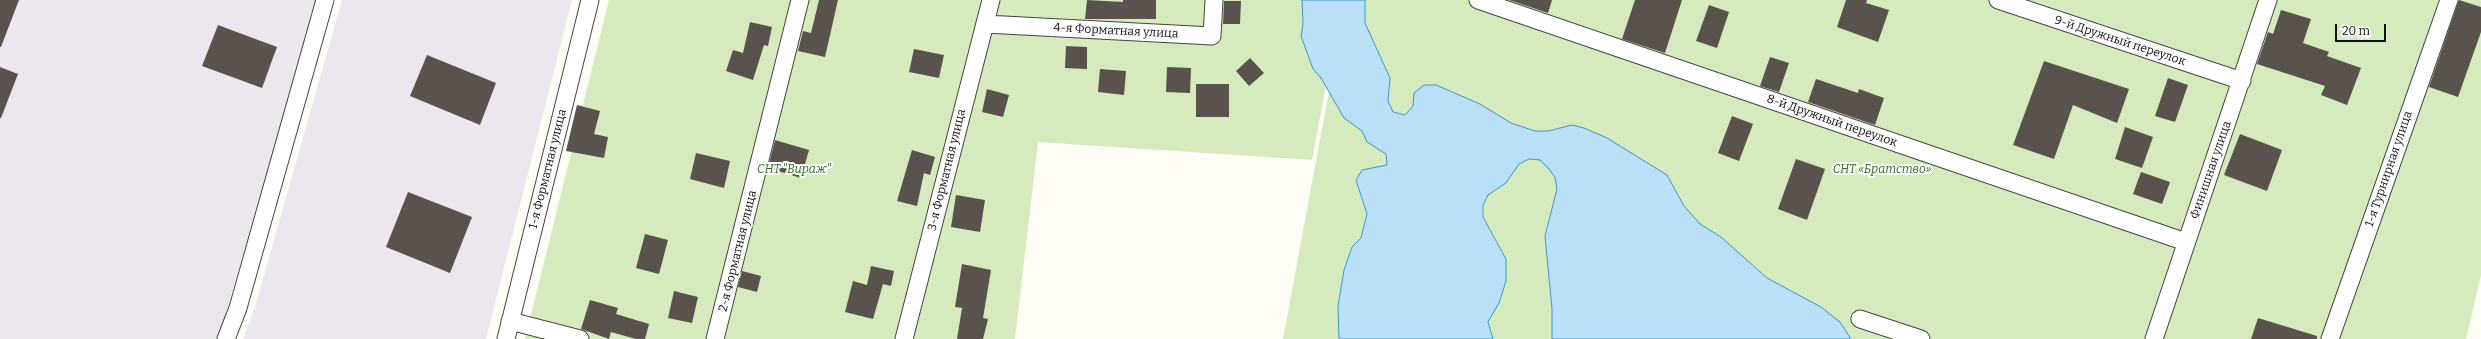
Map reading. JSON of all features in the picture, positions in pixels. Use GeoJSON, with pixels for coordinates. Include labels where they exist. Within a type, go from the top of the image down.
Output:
{"type":"FeatureCollection","features":[{"type":"Feature","properties":{"kind":"street"},"geometry":{"type":"LineString","coordinates":[[226,339],[238,308],[325,0]]}},
{"type":"Feature","properties":{"kind":"street","name":"1-я Форматная улица"},"geometry":{"type":"LineString","coordinates":[[506,339],[590,0]]}},
{"type":"Feature","properties":{"kind":"street","name":"2-я Форматная улица"},"geometry":{"type":"LineString","coordinates":[[716,339],[800,0]]}},
{"type":"Feature","properties":{"kind":"street","name":"3-я Форматная улица"},"geometry":{"type":"LineString","coordinates":[[904,339],[991,0]]}},
{"type":"Feature","properties":{"kind":"street","name":"4-я Форматная улица"},"geometry":{"type":"LineString","coordinates":[[984,24],[1212,36],[1214,0]]}},
{"type":"Feature","properties":{"kind":"street","name":"8-й Дружный переулок"},"geometry":{"type":"LineString","coordinates":[[1478,0],[2186,242]]}},
{"type":"Feature","properties":{"kind":"street","name":"9-й Дружный переулок"},"geometry":{"type":"LineString","coordinates":[[1998,0],[2242,81]]}},
{"type":"Feature","properties":{"kind":"street","name":"Финишная улица"},"geometry":{"type":"LineString","coordinates":[[2154,339],[2268,0]]}},
{"type":"Feature","properties":{"kind":"street","name":"1-я Турнирная улица"},"geometry":{"type":"LineString","coordinates":[[2330,339],[2449,0]]}},
{"type":"Feature","properties":{"kind":"street"},"geometry":{"type":"LineString","coordinates":[[1860,319],[1921,339]]}},
{"type":"Feature","properties":{"kind":"street"},"geometry":{"type":"LineString","coordinates":[[510,320],[580,339]]}},
{"type":"Feature","properties":{"kind":"shaded area"},"geometry":{"type":"Polygon","coordinates":[[[0,0],[319,0],[218,339],[0,339],[0,0]]]}},
{"type":"Feature","properties":{"kind":"shaded area"},"geometry":{"type":"Polygon","coordinates":[[[342,0],[572,0],[486,339],[243,339],[255,307],[342,0]]]}},
{"type":"Feature","properties":{"kind":"green space","name":"СНТ \"Вираж\""},"geometry":{"type":"Polygon","coordinates":[[[609,0],[1342,0],[1312,160],[1038,142],[1015,339],[525,339],[609,0]]]}},
{"type":"Feature","properties":{"kind":"green space","name":"СНТ «Братство»"},"geometry":{"type":"Polygon","coordinates":[[[1346,0],[2481,0],[2481,275],[2466,339],[1283,339],[1346,0]]]}},
{"type":"Feature","properties":{"kind":"water"},"geometry":{"type":"Polygon","coordinates":[[[1302,0],[1365,0],[1365,23],[1390,78],[1388,101],[1393,112],[1405,115],[1413,106],[1414,93],[1424,85],[1436,85],[1480,104],[1511,123],[1535,131],[1548,131],[1572,125],[1584,128],[1607,138],[1667,175],[1684,206],[1700,224],[1721,237],[1767,278],[1821,307],[1840,322],[1851,339],[1552,339],[1552,309],[1545,236],[1557,189],[1555,177],[1548,168],[1540,160],[1529,159],[1519,164],[1506,183],[1488,195],[1483,205],[1483,217],[1506,259],[1506,281],[1499,303],[1488,322],[1493,339],[1339,339],[1338,306],[1344,270],[1352,247],[1361,238],[1367,214],[1356,180],[1362,170],[1387,165],[1386,154],[1367,142],[1362,131],[1344,118],[1321,78],[1313,69],[1301,36],[1303,24],[1302,0]]]}},
{"type":"Feature","properties":{"kind":"building"},"geometry":{"type":"Polygon","coordinates":[[[0,0],[19,0],[1,47],[0,47],[0,0]]]}},
{"type":"Feature","properties":{"kind":"building"},"geometry":{"type":"Polygon","coordinates":[[[819,0],[838,0],[825,57],[798,51],[803,31],[811,33],[819,0]]]}},
{"type":"Feature","properties":{"kind":"building"},"geometry":{"type":"Polygon","coordinates":[[[1087,0],[1123,2],[1123,0],[1156,0],[1156,19],[1085,19],[1087,0]]]}},
{"type":"Feature","properties":{"kind":"building"},"geometry":{"type":"Polygon","coordinates":[[[1509,0],[1552,0],[1548,13],[1509,0]]]}},
{"type":"Feature","properties":{"kind":"building"},"geometry":{"type":"Polygon","coordinates":[[[1635,0],[1682,0],[1665,53],[1622,39],[1635,0]]]}},
{"type":"Feature","properties":{"kind":"building"},"geometry":{"type":"Polygon","coordinates":[[[1846,0],[1867,0],[1866,3],[1889,10],[1878,42],[1837,27],[1846,0]]]}},
{"type":"Feature","properties":{"kind":"building"},"geometry":{"type":"Polygon","coordinates":[[[2459,0],[2481,7],[2481,32],[2458,97],[2429,87],[2459,0]]]}},
{"type":"Feature","properties":{"kind":"building"},"geometry":{"type":"Polygon","coordinates":[[[1224,1],[1241,1],[1240,24],[1223,24],[1224,1]]]}},
{"type":"Feature","properties":{"kind":"building"},"geometry":{"type":"Polygon","coordinates":[[[1709,5],[1729,12],[1717,48],[1696,41],[1709,5]]]}},
{"type":"Feature","properties":{"kind":"building"},"geometry":{"type":"Polygon","coordinates":[[[2281,10],[2311,19],[2303,43],[2329,52],[2327,56],[2361,68],[2347,105],[2321,95],[2325,86],[2257,64],[2268,32],[2273,34],[2281,10]]]}},
{"type":"Feature","properties":{"kind":"building"},"geometry":{"type":"Polygon","coordinates":[[[750,22],[772,27],[768,46],[764,45],[753,80],[726,71],[733,50],[743,53],[750,22]]]}},
{"type":"Feature","properties":{"kind":"building"},"geometry":{"type":"Polygon","coordinates":[[[218,25],[277,47],[262,88],[202,66],[218,25]]]}},
{"type":"Feature","properties":{"kind":"building"},"geometry":{"type":"Polygon","coordinates":[[[1066,46],[1087,47],[1087,69],[1065,68],[1066,46]]]}},
{"type":"Feature","properties":{"kind":"building"},"geometry":{"type":"Polygon","coordinates":[[[914,49],[944,55],[939,78],[909,72],[914,49]]]}},
{"type":"Feature","properties":{"kind":"building"},"geometry":{"type":"Polygon","coordinates":[[[427,55],[496,83],[480,125],[410,96],[427,55]]]}},
{"type":"Feature","properties":{"kind":"building"},"geometry":{"type":"Polygon","coordinates":[[[1770,57],[1789,63],[1779,92],[1760,86],[1770,57]]]}},
{"type":"Feature","properties":{"kind":"building"},"geometry":{"type":"Polygon","coordinates":[[[1250,58],[1264,73],[1249,86],[1236,71],[1250,58]]]}},
{"type":"Feature","properties":{"kind":"building"},"geometry":{"type":"Polygon","coordinates":[[[2044,61],[2129,89],[2117,123],[2073,105],[2054,159],[2013,145],[2044,61]]]}},
{"type":"Feature","properties":{"kind":"building"},"geometry":{"type":"Polygon","coordinates":[[[0,67],[18,74],[1,118],[0,118],[0,67]]]}},
{"type":"Feature","properties":{"kind":"building"},"geometry":{"type":"Polygon","coordinates":[[[1167,67],[1191,68],[1190,93],[1166,92],[1167,67]]]}},
{"type":"Feature","properties":{"kind":"building"},"geometry":{"type":"Polygon","coordinates":[[[1100,69],[1126,71],[1124,95],[1098,92],[1100,69]]]}},
{"type":"Feature","properties":{"kind":"building"},"geometry":{"type":"Polygon","coordinates":[[[2168,78],[2188,85],[2175,122],[2155,116],[2168,78]]]}},
{"type":"Feature","properties":{"kind":"building"},"geometry":{"type":"Polygon","coordinates":[[[1816,79],[1858,93],[1859,89],[1884,98],[1875,125],[1808,102],[1816,79]]]}},
{"type":"Feature","properties":{"kind":"building"},"geometry":{"type":"Polygon","coordinates":[[[1196,84],[1229,84],[1229,117],[1196,117],[1196,84]]]}},
{"type":"Feature","properties":{"kind":"building"},"geometry":{"type":"Polygon","coordinates":[[[987,89],[1009,95],[1003,117],[982,112],[987,89]]]}},
{"type":"Feature","properties":{"kind":"building"},"geometry":{"type":"Polygon","coordinates":[[[577,105],[600,111],[594,134],[608,137],[604,158],[566,151],[577,105]]]}},
{"type":"Feature","properties":{"kind":"building"},"geometry":{"type":"Polygon","coordinates":[[[1732,116],[1753,124],[1739,161],[1718,153],[1732,116]]]}},
{"type":"Feature","properties":{"kind":"building"},"geometry":{"type":"Polygon","coordinates":[[[2125,127],[2153,137],[2142,168],[2115,159],[2125,127]]]}},
{"type":"Feature","properties":{"kind":"building"},"geometry":{"type":"Polygon","coordinates":[[[2240,134],[2282,150],[2267,191],[2224,175],[2240,134]]]}},
{"type":"Feature","properties":{"kind":"building"},"geometry":{"type":"Polygon","coordinates":[[[775,140],[809,150],[801,178],[768,168],[775,140]]]}},
{"type":"Feature","properties":{"kind":"building"},"geometry":{"type":"Polygon","coordinates":[[[912,150],[935,157],[930,175],[924,173],[917,206],[897,201],[912,150]]]}},
{"type":"Feature","properties":{"kind":"building"},"geometry":{"type":"Polygon","coordinates":[[[696,153],[730,161],[724,188],[690,179],[696,153]]]}},
{"type":"Feature","properties":{"kind":"building"},"geometry":{"type":"Polygon","coordinates":[[[1796,159],[1825,169],[1807,220],[1778,209],[1796,159]]]}},
{"type":"Feature","properties":{"kind":"building"},"geometry":{"type":"Polygon","coordinates":[[[2141,172],[2170,182],[2162,204],[2133,194],[2141,172]]]}},
{"type":"Feature","properties":{"kind":"building"},"geometry":{"type":"Polygon","coordinates":[[[408,192],[472,217],[450,273],[386,247],[408,192]]]}},
{"type":"Feature","properties":{"kind":"building"},"geometry":{"type":"Polygon","coordinates":[[[956,195],[985,200],[980,232],[951,227],[956,195]]]}},
{"type":"Feature","properties":{"kind":"building"},"geometry":{"type":"Polygon","coordinates":[[[645,234],[668,240],[659,274],[636,268],[645,234]]]}},
{"type":"Feature","properties":{"kind":"building"},"geometry":{"type":"Polygon","coordinates":[[[962,264],[991,270],[983,318],[988,319],[983,339],[957,339],[962,308],[955,307],[962,264]]]}},
{"type":"Feature","properties":{"kind":"building"},"geometry":{"type":"Polygon","coordinates":[[[871,266],[894,271],[891,286],[883,284],[873,319],[845,312],[853,281],[867,285],[871,266]]]}},
{"type":"Feature","properties":{"kind":"building"},"geometry":{"type":"Polygon","coordinates":[[[742,271],[761,276],[757,292],[738,287],[742,271]]]}},
{"type":"Feature","properties":{"kind":"building"},"geometry":{"type":"Polygon","coordinates":[[[674,291],[698,297],[692,323],[668,318],[674,291]]]}},
{"type":"Feature","properties":{"kind":"building"},"geometry":{"type":"Polygon","coordinates":[[[590,300],[618,308],[616,314],[649,324],[645,339],[636,339],[611,332],[609,339],[581,329],[590,300]]]}},
{"type":"Feature","properties":{"kind":"building"},"geometry":{"type":"Polygon","coordinates":[[[2258,318],[2317,336],[2317,339],[2251,339],[2258,318]]]}}]}
